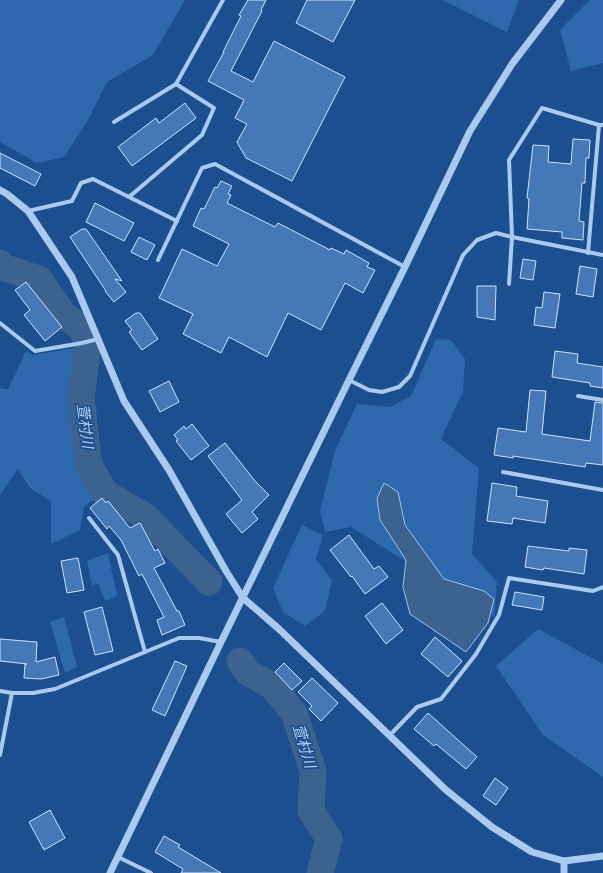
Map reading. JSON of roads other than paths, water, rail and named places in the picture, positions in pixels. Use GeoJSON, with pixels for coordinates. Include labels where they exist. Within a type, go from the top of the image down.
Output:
{"type":"FeatureCollection","features":[{"type":"Feature","properties":{"kind":"street"},"geometry":{"type":"LineString","coordinates":[[114,122],[176,84],[223,0]]}},
{"type":"Feature","properties":{"kind":"street"},"geometry":{"type":"LineString","coordinates":[[110,873],[470,131],[512,64],[561,0]]}},
{"type":"Feature","properties":{"kind":"street"},"geometry":{"type":"LineString","coordinates":[[129,197],[202,135],[214,108],[176,84]]}},
{"type":"Feature","properties":{"kind":"street"},"geometry":{"type":"LineString","coordinates":[[509,284],[512,237],[509,160],[542,108],[601,125],[588,253]]}},
{"type":"Feature","properties":{"kind":"street"},"geometry":{"type":"LineString","coordinates":[[158,260],[202,168],[215,164],[405,267]]}},
{"type":"Feature","properties":{"kind":"street"},"geometry":{"type":"LineString","coordinates":[[28,211],[72,201],[81,183],[93,179],[177,221]]}},
{"type":"Feature","properties":{"kind":"street"},"geometry":{"type":"LineString","coordinates":[[0,190],[28,211],[72,277],[124,402],[169,470],[226,571],[243,598],[279,629],[446,790],[492,827],[532,852],[564,861],[603,856]]}},
{"type":"Feature","properties":{"kind":"street"},"geometry":{"type":"LineString","coordinates":[[349,380],[369,390],[382,392],[399,387],[410,376],[463,254],[477,240],[496,233],[603,255]]}},
{"type":"Feature","properties":{"kind":"street"},"geometry":{"type":"LineString","coordinates":[[0,323],[36,351],[98,339]]}},
{"type":"Feature","properties":{"kind":"street"},"geometry":{"type":"LineString","coordinates":[[578,396],[603,400]]}},
{"type":"Feature","properties":{"kind":"street"},"geometry":{"type":"LineString","coordinates":[[503,472],[603,490]]}},
{"type":"Feature","properties":{"kind":"street"},"geometry":{"type":"LineString","coordinates":[[89,518],[118,555],[145,652]]}},
{"type":"Feature","properties":{"kind":"street"},"geometry":{"type":"LineString","coordinates":[[390,735],[417,707],[441,699],[476,654],[499,615],[509,578],[593,591],[603,587]]}},
{"type":"Feature","properties":{"kind":"street"},"geometry":{"type":"LineString","coordinates":[[0,691],[33,694],[55,689],[179,638],[199,638],[221,642]]}},
{"type":"Feature","properties":{"kind":"street"},"geometry":{"type":"LineString","coordinates":[[0,755],[12,693]]}},
{"type":"Feature","properties":{"kind":"street"},"geometry":{"type":"LineString","coordinates":[[118,856],[151,873]]}},
{"type":"Feature","properties":{"kind":"street"},"geometry":{"type":"LineString","coordinates":[[564,861],[564,873]]}},
{"type":"Feature","properties":{"kind":"waterway","name":"萱村川"},"geometry":{"type":"LineString","coordinates":[[0,263],[3,267],[39,279],[63,314],[82,329],[88,343],[81,398],[89,465],[105,493],[146,517],[209,582]]}},
{"type":"Feature","properties":{"kind":"waterway","name":"萱村川"},"geometry":{"type":"LineString","coordinates":[[240,661],[247,672],[272,686],[294,713],[313,771],[311,811],[329,839],[320,873]]}}]}
